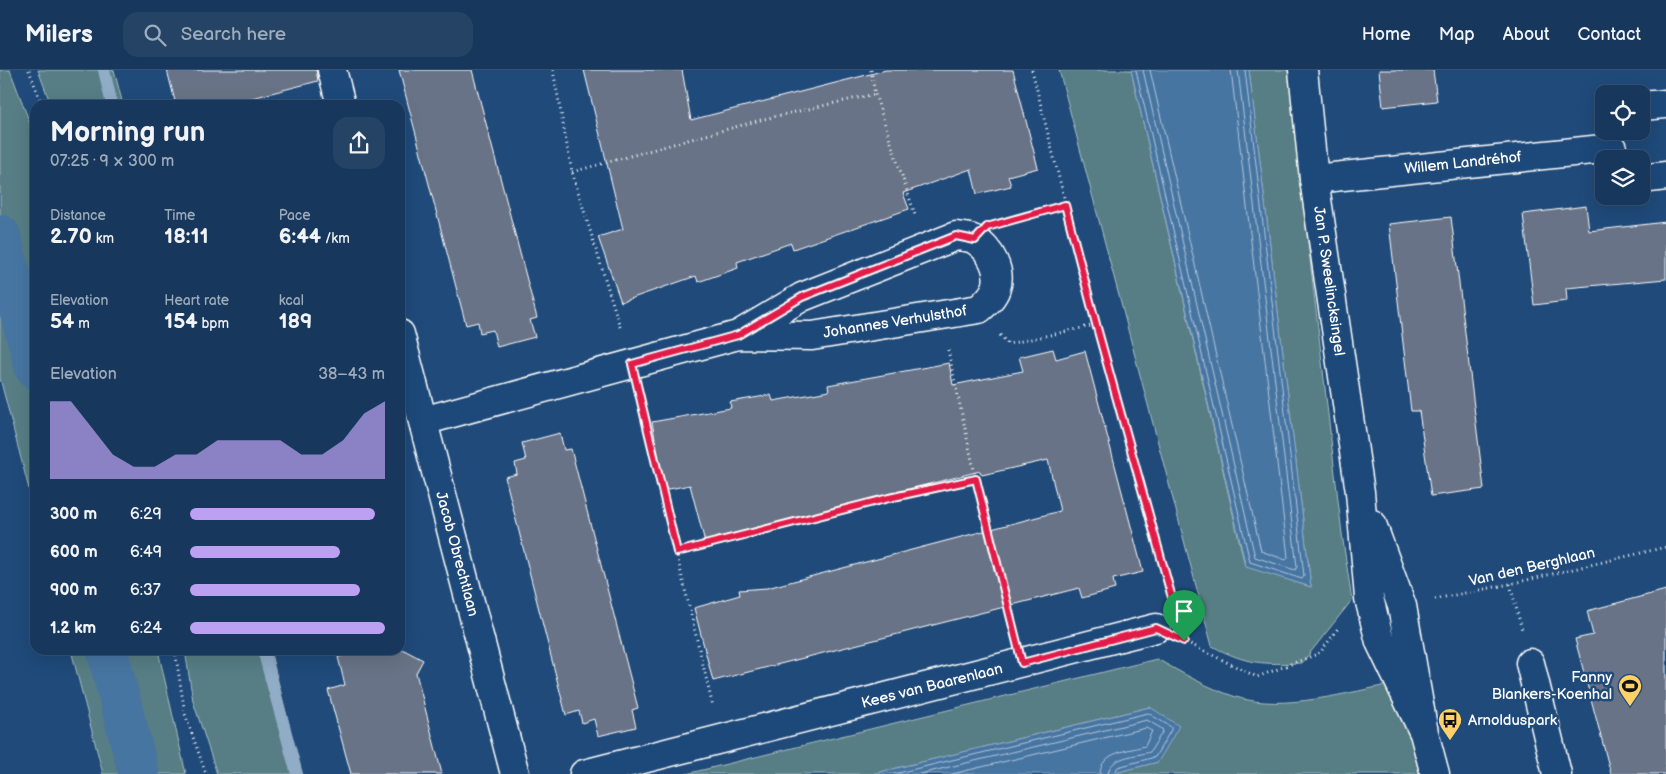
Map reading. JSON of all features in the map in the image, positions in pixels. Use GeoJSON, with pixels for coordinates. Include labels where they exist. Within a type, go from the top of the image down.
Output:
{"type":"FeatureCollection","features":[{"type":"Feature","properties":{"kind":"street"},"geometry":{"type":"LineString","coordinates":[[332,70],[340,100]]}},
{"type":"Feature","properties":{"kind":"street","name":"Jan P. Sweelincksingel"},"geometry":{"type":"LineString","coordinates":[[1303,70],[1314,179],[1360,492],[1369,598],[1380,642],[1424,733]]}},
{"type":"Feature","properties":{"kind":"street"},"geometry":{"type":"LineString","coordinates":[[1650,105],[1666,104]]}},
{"type":"Feature","properties":{"kind":"street","name":"Willem Landréhof"},"geometry":{"type":"LineString","coordinates":[[1314,179],[1615,146]]}},
{"type":"Feature","properties":{"kind":"street"},"geometry":{"type":"LineString","coordinates":[[1650,178],[1666,176]]}},
{"type":"Feature","properties":{"kind":"street","name":"Johannes Verhulsthof"},"geometry":{"type":"LineString","coordinates":[[423,422],[738,335],[802,297],[956,236],[975,240],[987,252],[997,268],[997,287],[990,298],[979,309],[812,336],[738,335]]}},
{"type":"Feature","properties":{"kind":"street","name":"Jacob Obrechtlaan"},"geometry":{"type":"LineString","coordinates":[[405,353],[515,774]]}},
{"type":"Feature","properties":{"kind":"street","name":"Jan P. Sweelincksingel"},"geometry":{"type":"LineString","coordinates":[[1360,492],[1402,606],[1424,733],[1435,774]]}},
{"type":"Feature","properties":{"kind":"street","name":"Kees van Baarenlaan"},"geometry":{"type":"LineString","coordinates":[[584,774],[1156,628]]}},
{"type":"Feature","properties":{"kind":"street"},"geometry":{"type":"LineString","coordinates":[[1530,663],[1556,774]]}},
{"type":"Feature","properties":{"kind":"path"},"geometry":{"type":"LineString","coordinates":[[29,70],[40,100]]}},
{"type":"Feature","properties":{"kind":"path"},"geometry":{"type":"LineString","coordinates":[[553,70],[572,172],[632,364],[721,739]]}},
{"type":"Feature","properties":{"kind":"path"},"geometry":{"type":"LineString","coordinates":[[871,70],[876,94],[925,248]]}},
{"type":"Feature","properties":{"kind":"path"},"geometry":{"type":"LineString","coordinates":[[1032,70],[1096,324],[1173,603]]}},
{"type":"Feature","properties":{"kind":"path"},"geometry":{"type":"LineString","coordinates":[[572,172],[764,119],[876,94]]}},
{"type":"Feature","properties":{"kind":"path"},"geometry":{"type":"LineString","coordinates":[[975,240],[987,227],[1065,205]]}},
{"type":"Feature","properties":{"kind":"path"},"geometry":{"type":"LineString","coordinates":[[979,309],[1008,344],[1096,324]]}},
{"type":"Feature","properties":{"kind":"path"},"geometry":{"type":"LineString","coordinates":[[941,315],[976,479],[1022,663]]}},
{"type":"Feature","properties":{"kind":"path"},"geometry":{"type":"LineString","coordinates":[[677,552],[879,501],[976,479]]}},
{"type":"Feature","properties":{"kind":"path","name":"Van den Berghlaan"},"geometry":{"type":"LineString","coordinates":[[1402,606],[1510,584],[1666,547]]}},
{"type":"Feature","properties":{"kind":"path"},"geometry":{"type":"LineString","coordinates":[[1510,584],[1530,663]]}},
{"type":"Feature","properties":{"kind":"path"},"geometry":{"type":"LineString","coordinates":[[1156,628],[1257,677],[1320,653],[1342,623],[1372,613]]}},
{"type":"Feature","properties":{"kind":"path"},"geometry":{"type":"LineString","coordinates":[[176,655],[185,714],[206,774]]}},
{"type":"Feature","properties":{"kind":"green space"},"geometry":{"type":"Polygon","coordinates":[[[0,70],[10,70],[30,124],[30,493],[0,378],[0,70]]]}},
{"type":"Feature","properties":{"kind":"green space"},"geometry":{"type":"Polygon","coordinates":[[[38,70],[114,70],[122,100],[49,100],[38,70]]]}},
{"type":"Feature","properties":{"kind":"green space"},"geometry":{"type":"Polygon","coordinates":[[[1059,70],[1131,70],[1245,566],[1311,587],[1249,70],[1288,70],[1342,534],[1352,600],[1302,663],[1256,662],[1236,657],[1212,646],[1059,70]]]}},
{"type":"Feature","properties":{"kind":"green space"},"geometry":{"type":"Polygon","coordinates":[[[72,655],[159,655],[186,774],[103,774],[72,655]]]}},
{"type":"Feature","properties":{"kind":"green space"},"geometry":{"type":"Polygon","coordinates":[[[186,655],[271,655],[302,774],[217,774],[193,701],[186,655]]]}},
{"type":"Feature","properties":{"kind":"green space"},"geometry":{"type":"Polygon","coordinates":[[[1157,659],[1215,689],[1254,701],[1295,702],[1397,683],[1422,774],[1110,774],[1158,762],[1150,707],[872,774],[686,774],[1157,659]]]}},
{"type":"Feature","properties":{"kind":"water"},"geometry":{"type":"Polygon","coordinates":[[[1131,70],[1249,70],[1311,587],[1246,567],[1131,70]]]}},
{"type":"Feature","properties":{"kind":"water"},"geometry":{"type":"Polygon","coordinates":[[[1150,707],[1179,726],[1158,762],[1110,774],[872,774],[1150,707]]]}},
{"type":"Feature","properties":{"kind":"building"},"geometry":{"type":"Polygon","coordinates":[[[167,70],[316,70],[318,81],[244,100],[175,100],[167,70]]]}},
{"type":"Feature","properties":{"kind":"building"},"geometry":{"type":"Polygon","coordinates":[[[399,70],[472,70],[537,318],[530,320],[535,337],[497,347],[493,330],[480,333],[478,322],[466,325],[399,70]]]}},
{"type":"Feature","properties":{"kind":"building"},"geometry":{"type":"Polygon","coordinates":[[[584,70],[682,70],[691,120],[886,70],[1013,70],[1038,168],[1008,176],[1011,186],[977,194],[971,169],[903,193],[909,209],[793,249],[791,243],[737,262],[738,268],[698,282],[696,276],[621,302],[598,237],[623,229],[584,70]]]}},
{"type":"Feature","properties":{"kind":"building"},"geometry":{"type":"Polygon","coordinates":[[[1379,70],[1433,70],[1437,101],[1383,107],[1379,70]]]}},
{"type":"Feature","properties":{"kind":"building"},"geometry":{"type":"Polygon","coordinates":[[[1586,206],[1589,231],[1666,222],[1666,279],[1566,288],[1567,301],[1534,305],[1523,214],[1586,206]]]}},
{"type":"Feature","properties":{"kind":"building"},"geometry":{"type":"Polygon","coordinates":[[[1451,217],[1484,489],[1431,496],[1419,411],[1411,411],[1389,224],[1451,217]]]}},
{"type":"Feature","properties":{"kind":"building"},"geometry":{"type":"Polygon","coordinates":[[[1053,349],[1056,359],[1085,351],[1143,572],[1113,579],[1115,589],[1082,598],[1079,588],[713,681],[694,608],[740,595],[739,590],[767,588],[1060,511],[1048,460],[982,475],[980,471],[705,542],[690,485],[664,490],[652,422],[731,408],[730,402],[771,395],[773,401],[829,391],[828,385],[949,363],[953,385],[1023,371],[1019,357],[1053,349]]]}},
{"type":"Feature","properties":{"kind":"building"},"geometry":{"type":"Polygon","coordinates":[[[560,433],[564,450],[571,449],[638,708],[632,710],[636,727],[598,736],[594,719],[582,723],[579,711],[566,715],[505,477],[517,474],[515,463],[526,460],[522,443],[560,433]]]}},
{"type":"Feature","properties":{"kind":"building","name":"Fanny Blankers-Koenhal"},"geometry":{"type":"Polygon","coordinates":[[[1666,590],[1666,774],[1611,774],[1575,639],[1593,635],[1587,611],[1666,590]]]}},
{"type":"Feature","properties":{"kind":"building"},"geometry":{"type":"Polygon","coordinates":[[[405,651],[423,660],[416,673],[442,774],[351,774],[328,690],[345,685],[338,657],[346,655],[405,655],[405,651]]]}},
{"type":"Feature","properties":{"kind":"waterway"},"geometry":{"type":"LineString","coordinates":[[104,70],[111,100]]}},
{"type":"Feature","properties":{"kind":"waterway"},"geometry":{"type":"LineString","coordinates":[[0,235],[30,349]]}},
{"type":"Feature","properties":{"kind":"waterway"},"geometry":{"type":"LineString","coordinates":[[108,655],[139,774]]}},
{"type":"Feature","properties":{"kind":"waterway"},"geometry":{"type":"LineString","coordinates":[[264,655],[297,774]]}},
{"type":"Feature","properties":{"kind":"place","name":"Fanny Blankers-Koenhal"},"geometry":{"type":"Point","coordinates":[1630,707]}},
{"type":"Feature","properties":{"kind":"place","name":"Arnolduspark"},"geometry":{"type":"Point","coordinates":[1450,741]}},
{"type":"Feature","properties":{"kind":"route"},"geometry":{"type":"LineString","coordinates":[[1065,205],[1184,641],[1156,628],[1022,663],[976,479],[889,498],[677,552],[632,364],[738,335],[802,297],[956,236],[975,240],[987,227],[1065,205]]}}]}
